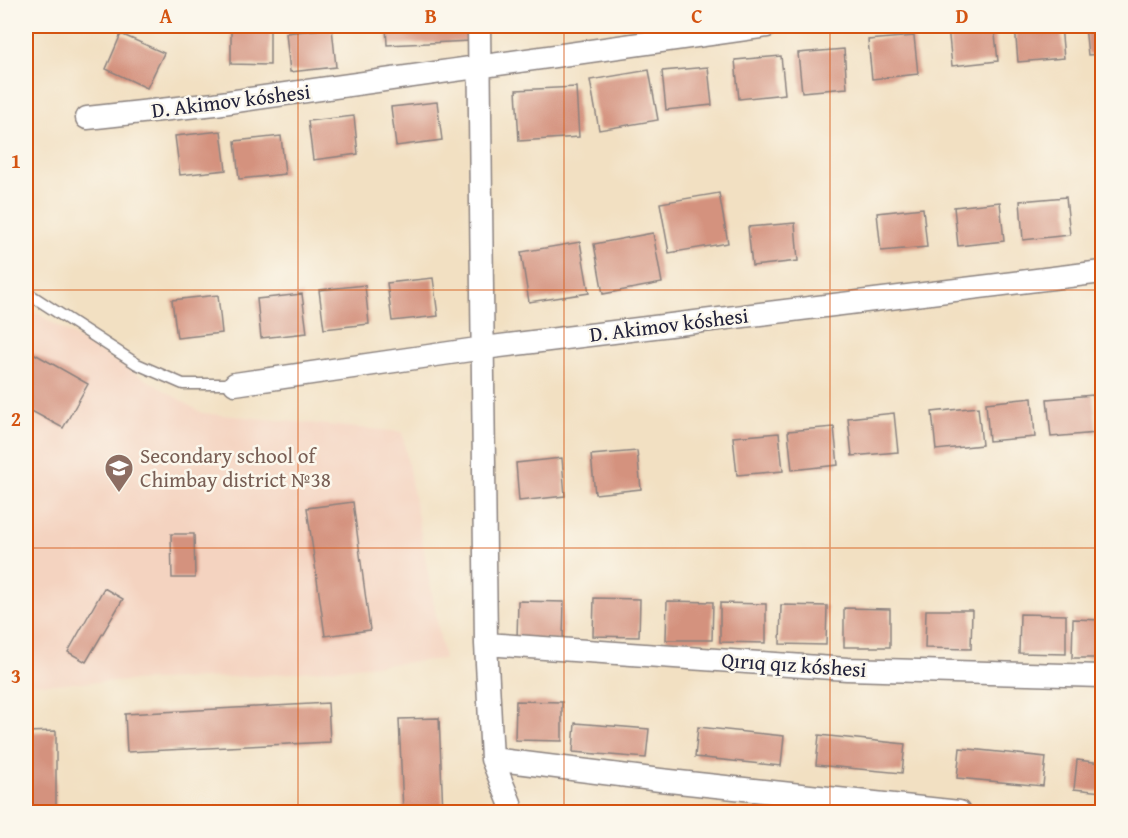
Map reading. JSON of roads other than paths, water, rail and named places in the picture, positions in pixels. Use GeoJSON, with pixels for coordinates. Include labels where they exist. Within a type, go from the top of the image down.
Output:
{"type":"FeatureCollection","features":[{"type":"Feature","properties":{"kind":"street"},"geometry":{"type":"LineString","coordinates":[[479,26],[486,644],[492,759],[510,803],[509,813]]}},
{"type":"Feature","properties":{"kind":"street","name":"D. Akimov kóshesi"},"geometry":{"type":"LineString","coordinates":[[87,117],[215,104],[767,26]]}},
{"type":"Feature","properties":{"kind":"street","name":"D. Akimov kóshesi"},"geometry":{"type":"LineString","coordinates":[[236,384],[484,348],[1102,272]]}},
{"type":"Feature","properties":{"kind":"street","name":"Qırıq qız kóshesi"},"geometry":{"type":"LineString","coordinates":[[486,644],[848,669],[1102,676]]}},
{"type":"Feature","properties":{"kind":"street"},"geometry":{"type":"LineString","coordinates":[[492,759],[959,813]]}},
{"type":"Feature","properties":{"kind":"lane"},"geometry":{"type":"LineString","coordinates":[[26,292],[137,364],[183,384],[236,384]]}},
{"type":"Feature","properties":{"kind":"place","name":"Secondary school of Chimbay district №38"},"geometry":{"type":"Point","coordinates":[119,494]}}]}
